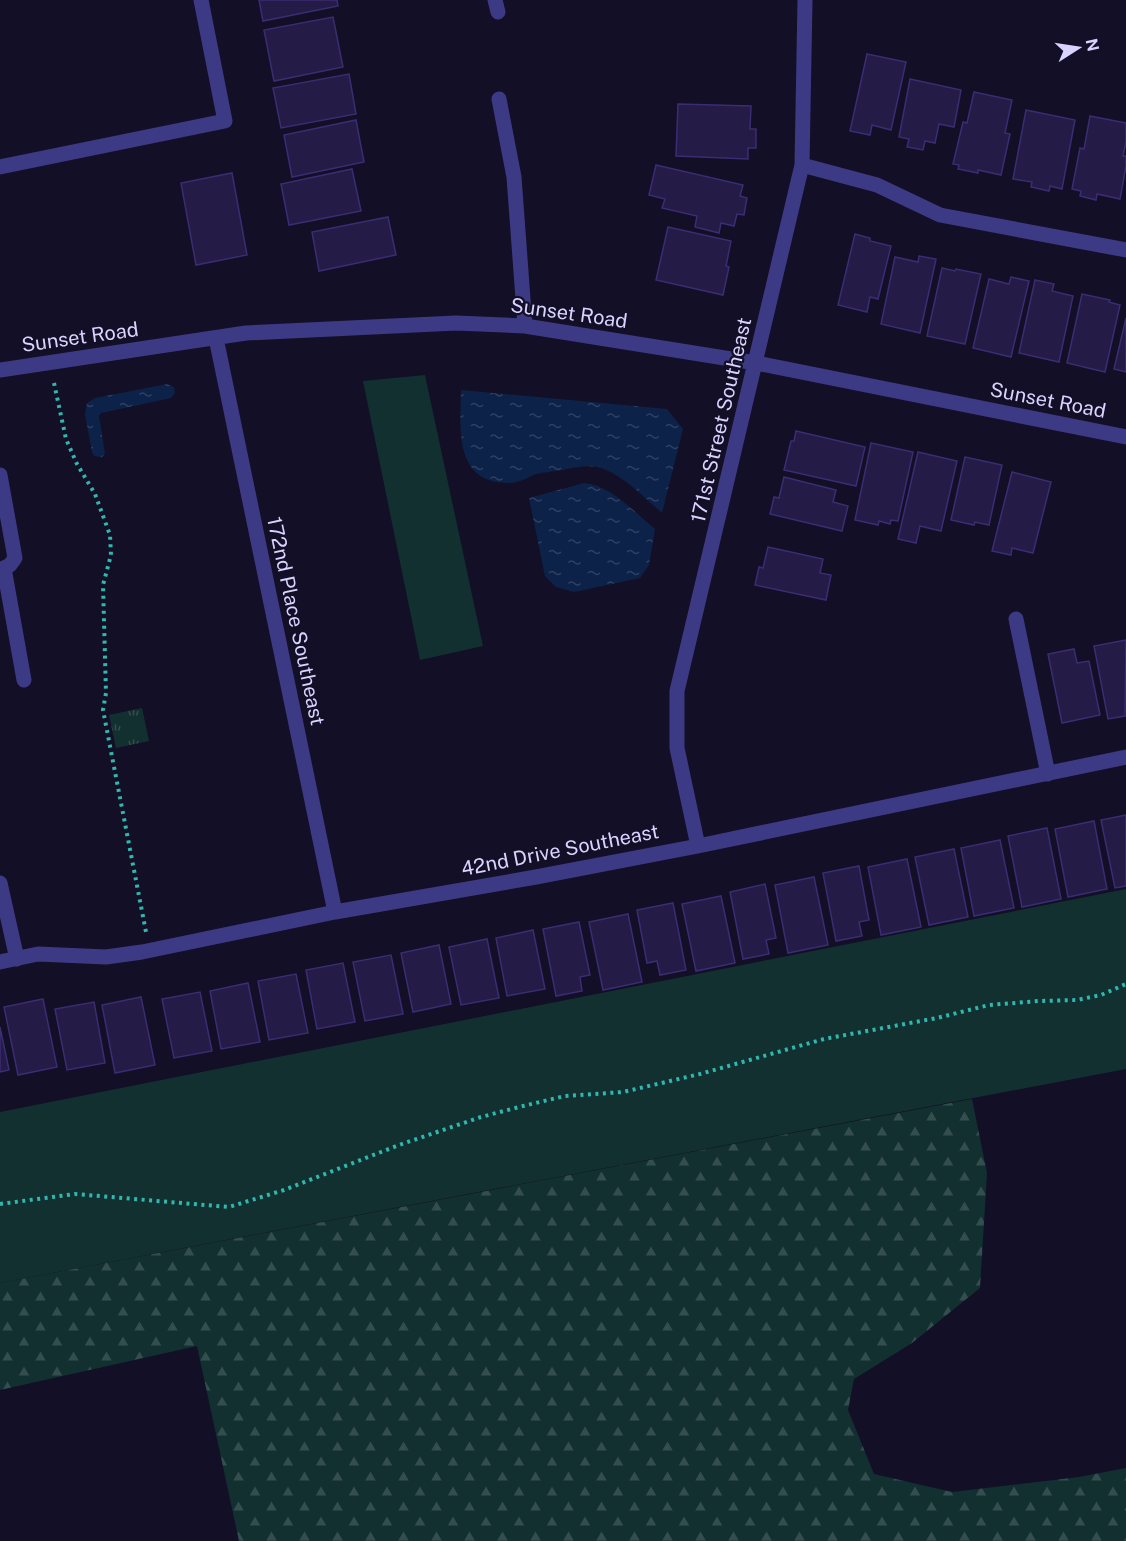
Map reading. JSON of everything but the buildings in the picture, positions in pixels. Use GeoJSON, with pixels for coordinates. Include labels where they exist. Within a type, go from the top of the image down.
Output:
{"type":"FeatureCollection","features":[{"type":"Feature","properties":{"kind":"street"},"geometry":{"type":"LineString","coordinates":[[0,166],[225,122],[201,0]]}},
{"type":"Feature","properties":{"kind":"street","name":"171st Street Southeast"},"geometry":{"type":"LineString","coordinates":[[698,846],[677,748],[677,691],[802,165],[805,0]]}},
{"type":"Feature","properties":{"kind":"street"},"geometry":{"type":"LineString","coordinates":[[499,99],[514,177],[525,326]]}},
{"type":"Feature","properties":{"kind":"street"},"geometry":{"type":"LineString","coordinates":[[802,165],[877,185],[940,215],[1126,250]]}},
{"type":"Feature","properties":{"kind":"street","name":"Sunset Road"},"geometry":{"type":"LineString","coordinates":[[0,370],[246,333],[456,323],[525,326],[756,363],[1126,437]]}},
{"type":"Feature","properties":{"kind":"street","name":"172nd Place Southeast"},"geometry":{"type":"LineString","coordinates":[[216,338],[335,912]]}},
{"type":"Feature","properties":{"kind":"street"},"geometry":{"type":"LineString","coordinates":[[0,475],[15,558],[10,565],[3,568],[24,680]]}},
{"type":"Feature","properties":{"kind":"street"},"geometry":{"type":"LineString","coordinates":[[1016,619],[1048,774]]}},
{"type":"Feature","properties":{"kind":"street","name":"42nd Drive Southeast"},"geometry":{"type":"LineString","coordinates":[[0,962],[38,954],[106,957],[150,950],[335,912],[698,846],[1126,757]]}},
{"type":"Feature","properties":{"kind":"street"},"geometry":{"type":"LineString","coordinates":[[0,882],[17,959]]}},
{"type":"Feature","properties":{"kind":"path"},"geometry":{"type":"LineString","coordinates":[[51,363],[66,439],[77,464],[95,494],[110,535],[111,555],[103,585],[106,693],[103,710],[150,950]]}},
{"type":"Feature","properties":{"kind":"path"},"geometry":{"type":"LineString","coordinates":[[0,1203],[75,1194],[229,1207],[284,1190],[399,1145],[512,1109],[565,1096],[623,1092],[700,1074],[824,1039],[937,1018],[988,1005],[1039,1000],[1077,1000],[1101,995],[1126,984]]}},
{"type":"Feature","properties":{"kind":"green space"},"geometry":{"type":"Polygon","coordinates":[[[425,375],[483,646],[420,660],[363,381],[425,375]]]}},
{"type":"Feature","properties":{"kind":"green space"},"geometry":{"type":"Polygon","coordinates":[[[142,708],[149,741],[116,748],[109,715],[142,708]]]}},
{"type":"Feature","properties":{"kind":"green space"},"geometry":{"type":"Polygon","coordinates":[[[1126,889],[1126,1069],[0,1283],[0,1112],[1126,889]]]}},
{"type":"Feature","properties":{"kind":"green space"},"geometry":{"type":"Polygon","coordinates":[[[972,1099],[987,1173],[980,1288],[912,1343],[854,1379],[848,1410],[874,1474],[952,1492],[1079,1477],[1126,1468],[1126,1541],[239,1541],[197,1346],[0,1390],[0,1283],[972,1099]]]}},
{"type":"Feature","properties":{"kind":"water"},"geometry":{"type":"Polygon","coordinates":[[[167,384],[174,387],[175,393],[171,398],[101,413],[99,416],[105,454],[102,457],[94,456],[85,414],[87,403],[95,398],[167,384]]]}},
{"type":"Feature","properties":{"kind":"water"},"geometry":{"type":"Polygon","coordinates":[[[461,390],[667,409],[683,429],[662,513],[628,483],[599,467],[536,474],[510,483],[492,481],[479,475],[470,465],[461,438],[461,390]]]}},
{"type":"Feature","properties":{"kind":"water"},"geometry":{"type":"Polygon","coordinates":[[[584,483],[613,494],[655,529],[649,565],[640,578],[574,592],[556,587],[545,576],[529,498],[584,483]]]}}]}
